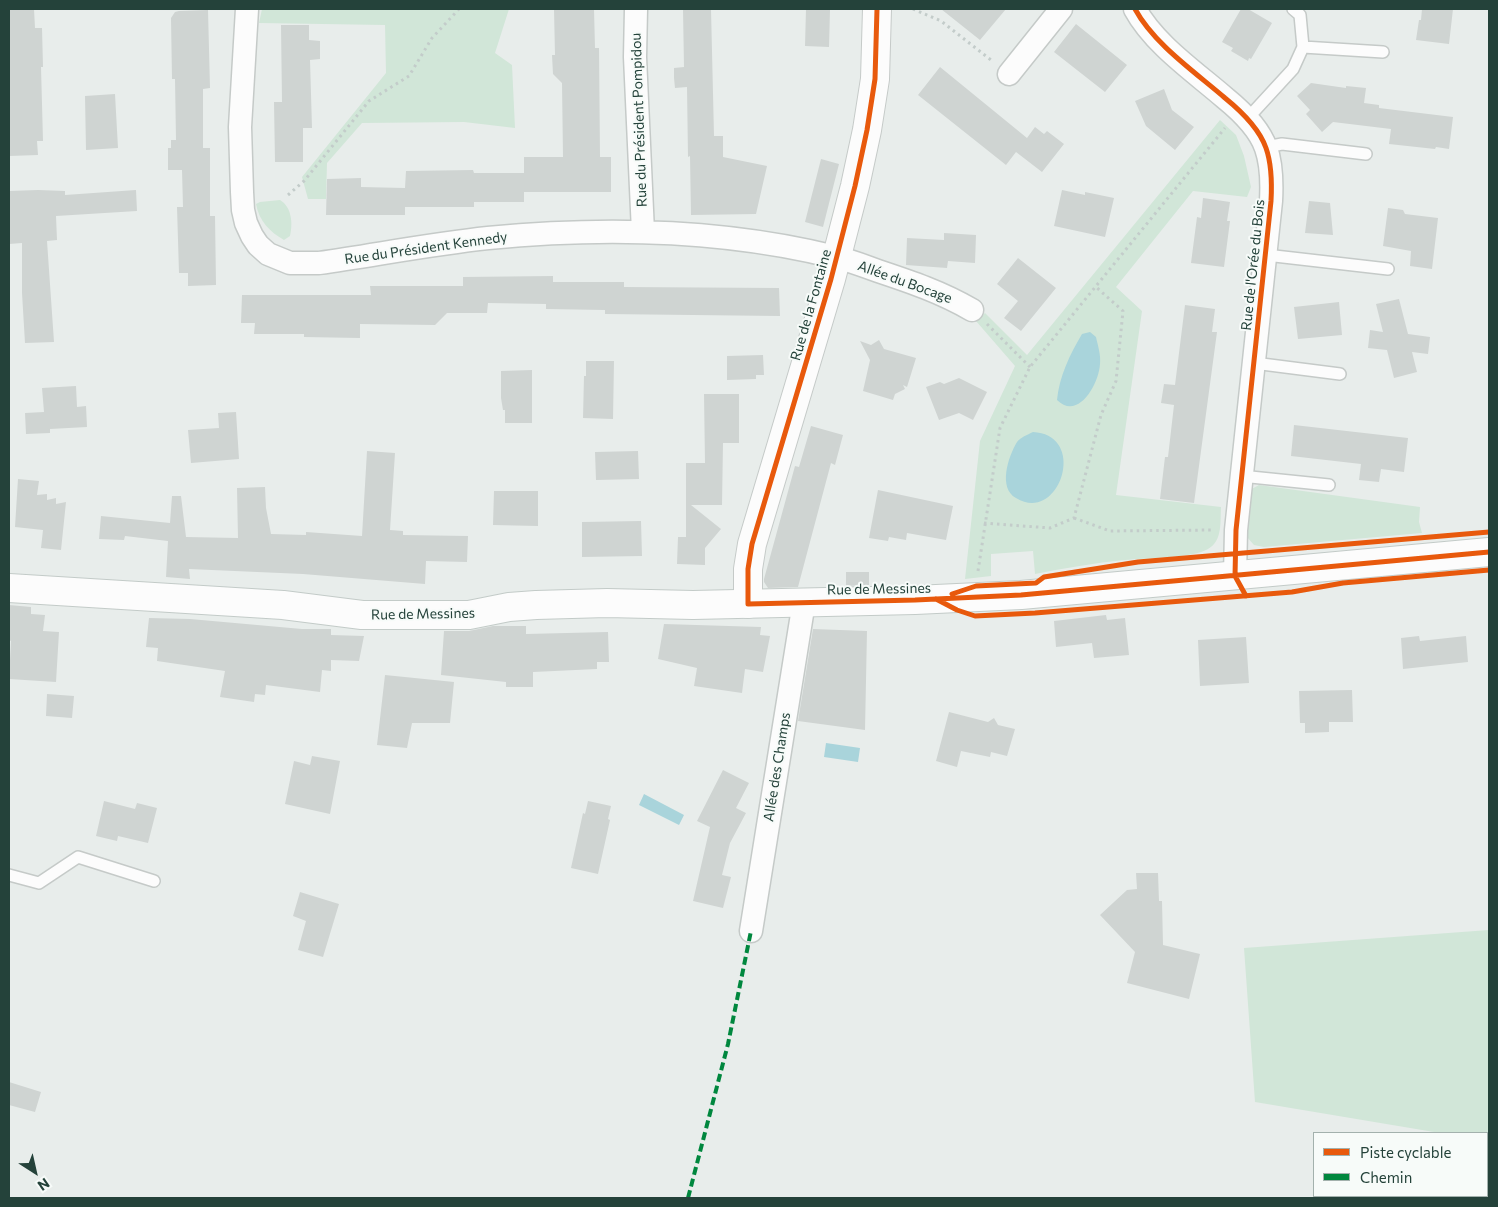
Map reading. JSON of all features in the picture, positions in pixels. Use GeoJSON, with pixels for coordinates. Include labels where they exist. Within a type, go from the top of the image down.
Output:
{"type":"FeatureCollection","features":[{"type":"Feature","properties":{"kind":"main road","name":"Rue de la Fontaine"},"geometry":{"type":"LineString","coordinates":[[748,604],[748,569],[752,544],[837,257],[856,186],[871,108],[877,57],[877,9]]}},
{"type":"Feature","properties":{"kind":"main road","name":"Rue de Messines"},"geometry":{"type":"LineString","coordinates":[[11,590],[283,605],[362,615],[469,614],[536,604],[748,604],[1013,595],[1489,552]]}},
{"type":"Feature","properties":{"kind":"street","name":"Rue du Président Kennedy"},"geometry":{"type":"LineString","coordinates":[[247,9],[240,127],[243,210],[252,236],[268,254],[290,263],[302,264],[488,238],[576,233],[643,232],[678,233],[751,241],[837,257]]}},
{"type":"Feature","properties":{"kind":"street","name":"Rue du Président Pompidou"},"geometry":{"type":"LineString","coordinates":[[636,9],[635,56],[643,232]]}},
{"type":"Feature","properties":{"kind":"street"},"geometry":{"type":"LineString","coordinates":[[1009,74],[1061,9]]}},
{"type":"Feature","properties":{"kind":"street","name":"Rue de l'Orée du Bois"},"geometry":{"type":"LineString","coordinates":[[1135,9],[1144,24],[1156,38],[1243,114],[1257,131],[1266,147],[1271,168],[1272,184],[1266,254],[1236,530],[1235,576]]}},
{"type":"Feature","properties":{"kind":"street","name":"Allée du Bocage"},"geometry":{"type":"LineString","coordinates":[[837,257],[932,289],[972,310]]}},
{"type":"Feature","properties":{"kind":"street","name":"Allée des Champs"},"geometry":{"type":"LineString","coordinates":[[751,931],[804,602]]}},
{"type":"Feature","properties":{"kind":"lane"},"geometry":{"type":"LineString","coordinates":[[1243,114],[1293,69],[1303,47],[1300,15],[1293,9]]}},
{"type":"Feature","properties":{"kind":"lane"},"geometry":{"type":"LineString","coordinates":[[1303,47],[1384,52]]}},
{"type":"Feature","properties":{"kind":"lane"},"geometry":{"type":"LineString","coordinates":[[1266,147],[1282,144],[1366,154]]}},
{"type":"Feature","properties":{"kind":"lane","name":"Rue de l'Orée du Bois"},"geometry":{"type":"LineString","coordinates":[[1266,254],[1388,269]]}},
{"type":"Feature","properties":{"kind":"lane"},"geometry":{"type":"LineString","coordinates":[[1254,363],[1340,374]]}},
{"type":"Feature","properties":{"kind":"lane"},"geometry":{"type":"LineString","coordinates":[[1242,476],[1329,485]]}},
{"type":"Feature","properties":{"kind":"lane"},"geometry":{"type":"LineString","coordinates":[[9,875],[39,883],[78,857],[154,881]]}},
{"type":"Feature","properties":{"kind":"path"},"geometry":{"type":"LineString","coordinates":[[288,195],[304,182],[369,101],[408,76],[432,38],[459,9]]}},
{"type":"Feature","properties":{"kind":"path"},"geometry":{"type":"LineString","coordinates":[[913,9],[941,21],[1009,74]]}},
{"type":"Feature","properties":{"kind":"path"},"geometry":{"type":"LineString","coordinates":[[977,577],[1000,428],[1030,367],[1243,114]]}},
{"type":"Feature","properties":{"kind":"path"},"geometry":{"type":"LineString","coordinates":[[1074,518],[1101,415],[1116,381],[1123,311],[1096,287]]}},
{"type":"Feature","properties":{"kind":"path"},"geometry":{"type":"LineString","coordinates":[[972,310],[1030,367]]}},
{"type":"Feature","properties":{"kind":"path"},"geometry":{"type":"LineString","coordinates":[[984,523],[1050,528],[1074,518],[1110,531],[1236,530]]}},
{"type":"Feature","properties":{"kind":"green space"},"geometry":{"type":"Polygon","coordinates":[[[262,9],[509,9],[495,53],[512,65],[515,128],[464,122],[362,123],[327,163],[326,199],[308,199],[302,177],[386,73],[385,25],[259,23],[262,9]]]}},
{"type":"Feature","properties":{"kind":"green space"},"geometry":{"type":"Polygon","coordinates":[[[1220,120],[1236,135],[1244,156],[1251,187],[1247,197],[1193,191],[1116,287],[1142,311],[1116,495],[1221,507],[1220,530],[1216,541],[1208,549],[1192,554],[1125,560],[1035,574],[1033,551],[991,554],[991,576],[965,579],[980,441],[1015,366],[976,321],[985,313],[1027,355],[1220,120]]]}},
{"type":"Feature","properties":{"kind":"green space"},"geometry":{"type":"Polygon","coordinates":[[[280,200],[287,207],[291,221],[290,236],[284,240],[266,225],[257,210],[256,204],[280,200]]]}},
{"type":"Feature","properties":{"kind":"green space"},"geometry":{"type":"Polygon","coordinates":[[[1259,485],[1420,507],[1419,522],[1422,533],[1264,547],[1254,545],[1246,536],[1248,491],[1259,485]]]}},
{"type":"Feature","properties":{"kind":"green space"},"geometry":{"type":"Polygon","coordinates":[[[1489,930],[1489,1142],[1488,1132],[1434,1132],[1255,1102],[1244,948],[1489,930]]]}},
{"type":"Feature","properties":{"kind":"water"},"geometry":{"type":"Polygon","coordinates":[[[1090,332],[1096,337],[1100,354],[1099,372],[1096,381],[1080,403],[1072,406],[1065,405],[1057,400],[1063,374],[1082,334],[1090,332]]]}},
{"type":"Feature","properties":{"kind":"water"},"geometry":{"type":"Polygon","coordinates":[[[1033,432],[1050,437],[1060,447],[1064,461],[1062,476],[1055,490],[1045,500],[1031,503],[1016,498],[1011,493],[1007,487],[1006,472],[1017,442],[1022,437],[1033,432]]]}},
{"type":"Feature","properties":{"kind":"water"},"geometry":{"type":"Polygon","coordinates":[[[826,743],[860,748],[858,762],[824,757],[826,743]]]}},
{"type":"Feature","properties":{"kind":"water"},"geometry":{"type":"Polygon","coordinates":[[[644,794],[684,815],[679,825],[639,805],[644,794]]]}},
{"type":"Feature","properties":{"kind":"building"},"geometry":{"type":"Polygon","coordinates":[[[9,9],[34,9],[35,28],[42,28],[43,141],[37,141],[38,155],[9,156],[9,9]]]}},
{"type":"Feature","properties":{"kind":"building"},"geometry":{"type":"Polygon","coordinates":[[[554,9],[594,9],[595,48],[599,48],[600,157],[611,157],[611,192],[524,192],[524,202],[474,202],[474,207],[405,207],[405,215],[326,215],[327,179],[361,178],[361,187],[405,188],[406,171],[473,170],[474,173],[524,173],[524,157],[563,157],[562,83],[553,74],[552,55],[555,55],[554,9]]]}},
{"type":"Feature","properties":{"kind":"building"},"geometry":{"type":"Polygon","coordinates":[[[683,9],[711,9],[714,136],[723,136],[723,157],[767,166],[756,214],[691,215],[687,87],[675,88],[674,78],[674,68],[684,67],[683,9]]]}},
{"type":"Feature","properties":{"kind":"building"},"geometry":{"type":"Polygon","coordinates":[[[806,9],[830,10],[829,47],[805,46],[806,9]]]}},
{"type":"Feature","properties":{"kind":"building"},"geometry":{"type":"Polygon","coordinates":[[[941,9],[1006,9],[980,40],[941,9]]]}},
{"type":"Feature","properties":{"kind":"building"},"geometry":{"type":"Polygon","coordinates":[[[1241,9],[1248,9],[1272,23],[1248,61],[1231,51],[1233,48],[1222,42],[1241,9]]]}},
{"type":"Feature","properties":{"kind":"building"},"geometry":{"type":"Polygon","coordinates":[[[1422,9],[1453,9],[1449,44],[1416,40],[1422,9]]]}},
{"type":"Feature","properties":{"kind":"building"},"geometry":{"type":"Polygon","coordinates":[[[208,10],[210,88],[203,89],[203,148],[210,148],[210,216],[215,216],[216,285],[188,286],[188,273],[179,273],[177,207],[183,207],[182,170],[168,170],[168,148],[171,148],[171,140],[176,140],[171,18],[175,12],[179,11],[208,10]]]}},
{"type":"Feature","properties":{"kind":"building"},"geometry":{"type":"Polygon","coordinates":[[[1076,24],[1127,65],[1105,92],[1054,52],[1076,24]]]}},
{"type":"Feature","properties":{"kind":"building"},"geometry":{"type":"Polygon","coordinates":[[[281,25],[309,25],[309,40],[320,41],[320,59],[310,60],[312,128],[303,128],[303,162],[275,162],[274,102],[282,102],[281,25]]]}},
{"type":"Feature","properties":{"kind":"building"},"geometry":{"type":"Polygon","coordinates":[[[940,67],[1027,138],[1035,127],[1044,134],[1047,131],[1064,144],[1042,172],[1016,152],[1006,165],[918,95],[940,67]]]}},
{"type":"Feature","properties":{"kind":"building"},"geometry":{"type":"Polygon","coordinates":[[[1311,83],[1346,88],[1346,86],[1366,88],[1364,103],[1379,105],[1379,108],[1453,117],[1449,149],[1389,144],[1391,129],[1333,122],[1322,132],[1306,114],[1310,110],[1297,96],[1311,83]]]}},
{"type":"Feature","properties":{"kind":"building"},"geometry":{"type":"Polygon","coordinates":[[[1164,89],[1172,110],[1194,127],[1175,150],[1146,126],[1135,101],[1164,89]]]}},
{"type":"Feature","properties":{"kind":"building"},"geometry":{"type":"Polygon","coordinates":[[[115,94],[118,148],[86,150],[85,96],[115,94]]]}},
{"type":"Feature","properties":{"kind":"building"},"geometry":{"type":"Polygon","coordinates":[[[821,159],[839,164],[823,227],[805,222],[821,159]]]}},
{"type":"Feature","properties":{"kind":"building"},"geometry":{"type":"Polygon","coordinates":[[[136,190],[137,211],[56,216],[57,240],[47,241],[54,342],[25,343],[22,243],[9,244],[9,191],[65,191],[65,195],[136,190]]]}},
{"type":"Feature","properties":{"kind":"building"},"geometry":{"type":"Polygon","coordinates":[[[1062,190],[1085,195],[1085,192],[1114,198],[1105,237],[1054,226],[1062,190]]]}},
{"type":"Feature","properties":{"kind":"building"},"geometry":{"type":"Polygon","coordinates":[[[1203,198],[1230,202],[1227,221],[1230,221],[1224,267],[1191,263],[1197,217],[1201,218],[1203,198]]]}},
{"type":"Feature","properties":{"kind":"building"},"geometry":{"type":"Polygon","coordinates":[[[1309,201],[1330,203],[1333,235],[1305,233],[1309,201]]]}},
{"type":"Feature","properties":{"kind":"building"},"geometry":{"type":"Polygon","coordinates":[[[1388,208],[1403,210],[1405,214],[1438,218],[1432,269],[1410,266],[1411,251],[1383,246],[1388,208]]]}},
{"type":"Feature","properties":{"kind":"building"},"geometry":{"type":"Polygon","coordinates":[[[944,233],[976,235],[975,263],[948,261],[947,268],[906,265],[907,238],[944,240],[944,233]]]}},
{"type":"Feature","properties":{"kind":"building"},"geometry":{"type":"Polygon","coordinates":[[[1018,258],[1056,288],[1021,331],[1004,318],[1018,301],[997,284],[1018,258]]]}},
{"type":"Feature","properties":{"kind":"building"},"geometry":{"type":"Polygon","coordinates":[[[553,276],[553,282],[624,282],[624,287],[779,288],[780,316],[605,314],[605,310],[546,309],[546,304],[488,303],[487,313],[447,313],[435,325],[360,324],[360,338],[304,337],[304,334],[254,334],[255,323],[241,323],[242,295],[371,295],[370,286],[463,286],[463,277],[553,276]]]}},
{"type":"Feature","properties":{"kind":"building"},"geometry":{"type":"Polygon","coordinates":[[[1399,299],[1408,334],[1430,337],[1428,354],[1412,352],[1417,372],[1394,378],[1387,350],[1368,348],[1370,330],[1383,332],[1376,304],[1399,299]]]}},
{"type":"Feature","properties":{"kind":"building"},"geometry":{"type":"Polygon","coordinates":[[[1339,302],[1342,335],[1298,339],[1294,307],[1339,302]]]}},
{"type":"Feature","properties":{"kind":"building"},"geometry":{"type":"Polygon","coordinates":[[[1185,305],[1215,309],[1212,332],[1217,332],[1194,503],[1160,499],[1165,457],[1168,457],[1174,405],[1161,403],[1164,384],[1175,385],[1185,305]]]}},
{"type":"Feature","properties":{"kind":"building"},"geometry":{"type":"Polygon","coordinates":[[[879,340],[884,349],[916,358],[907,387],[903,385],[905,389],[895,394],[893,400],[863,391],[870,360],[860,341],[871,345],[879,340]]]}},
{"type":"Feature","properties":{"kind":"building"},"geometry":{"type":"Polygon","coordinates":[[[763,355],[764,375],[756,375],[756,379],[727,380],[727,356],[763,355]]]}},
{"type":"Feature","properties":{"kind":"building"},"geometry":{"type":"Polygon","coordinates":[[[586,361],[614,361],[613,419],[583,418],[586,361]]]}},
{"type":"Feature","properties":{"kind":"building"},"geometry":{"type":"Polygon","coordinates":[[[532,370],[532,423],[505,423],[505,410],[503,410],[501,398],[501,371],[532,370]]]}},
{"type":"Feature","properties":{"kind":"building"},"geometry":{"type":"Polygon","coordinates":[[[959,378],[987,392],[973,420],[959,413],[939,420],[926,387],[940,382],[944,384],[959,378]]]}},
{"type":"Feature","properties":{"kind":"building"},"geometry":{"type":"Polygon","coordinates":[[[76,386],[77,407],[86,406],[87,427],[50,429],[50,433],[26,434],[25,413],[44,412],[42,388],[76,386]]]}},
{"type":"Feature","properties":{"kind":"building"},"geometry":{"type":"Polygon","coordinates":[[[704,394],[739,394],[739,443],[723,443],[722,505],[691,505],[721,529],[705,548],[705,565],[677,564],[678,537],[686,537],[686,463],[705,463],[704,394]]]}},
{"type":"Feature","properties":{"kind":"building"},"geometry":{"type":"Polygon","coordinates":[[[236,412],[239,459],[191,463],[188,430],[219,428],[218,413],[236,412]]]}},
{"type":"Feature","properties":{"kind":"building"},"geometry":{"type":"Polygon","coordinates":[[[1294,425],[1408,438],[1404,472],[1381,469],[1379,482],[1359,480],[1361,464],[1291,456],[1294,425]]]}},
{"type":"Feature","properties":{"kind":"building"},"geometry":{"type":"Polygon","coordinates":[[[811,426],[843,435],[835,465],[831,463],[798,587],[768,588],[764,579],[795,466],[799,467],[811,426]]]}},
{"type":"Feature","properties":{"kind":"building"},"geometry":{"type":"Polygon","coordinates":[[[367,451],[395,453],[390,530],[403,531],[403,535],[468,536],[467,562],[426,561],[425,584],[303,574],[189,569],[190,579],[166,577],[168,541],[125,536],[124,540],[99,539],[101,516],[170,523],[172,496],[181,496],[186,537],[238,538],[237,488],[265,487],[266,508],[271,534],[306,535],[306,532],[362,536],[367,451]]]}},
{"type":"Feature","properties":{"kind":"building"},"geometry":{"type":"Polygon","coordinates":[[[638,451],[639,479],[596,480],[595,452],[638,451]]]}},
{"type":"Feature","properties":{"kind":"building"},"geometry":{"type":"Polygon","coordinates":[[[18,479],[39,481],[37,495],[47,494],[47,500],[56,498],[56,504],[66,502],[61,550],[41,548],[43,530],[15,527],[18,479]]]}},
{"type":"Feature","properties":{"kind":"building"},"geometry":{"type":"Polygon","coordinates":[[[878,490],[953,506],[946,540],[907,533],[906,540],[889,537],[888,541],[869,538],[878,490]]]}},
{"type":"Feature","properties":{"kind":"building"},"geometry":{"type":"Polygon","coordinates":[[[494,491],[538,491],[538,526],[493,525],[494,491]]]}},
{"type":"Feature","properties":{"kind":"building"},"geometry":{"type":"Polygon","coordinates":[[[641,521],[642,556],[582,557],[582,522],[641,521]]]}},
{"type":"Feature","properties":{"kind":"building"},"geometry":{"type":"Polygon","coordinates":[[[846,572],[869,572],[869,585],[846,586],[846,572]]]}},
{"type":"Feature","properties":{"kind":"building"},"geometry":{"type":"Polygon","coordinates":[[[9,605],[31,607],[31,614],[45,615],[43,631],[59,632],[56,682],[9,679],[11,641],[9,640],[9,605]]]}},
{"type":"Feature","properties":{"kind":"building"},"geometry":{"type":"Polygon","coordinates":[[[1106,615],[1107,620],[1125,618],[1129,655],[1094,658],[1092,643],[1056,647],[1054,621],[1106,615]]]}},
{"type":"Feature","properties":{"kind":"building"},"geometry":{"type":"Polygon","coordinates":[[[149,618],[190,619],[302,629],[331,629],[331,635],[364,636],[359,661],[331,660],[331,671],[322,670],[320,692],[266,685],[265,695],[255,694],[254,702],[220,697],[225,671],[157,661],[158,648],[146,647],[149,618]]]}},
{"type":"Feature","properties":{"kind":"building"},"geometry":{"type":"Polygon","coordinates":[[[664,624],[761,627],[760,635],[770,636],[763,672],[745,669],[742,693],[694,686],[697,668],[658,659],[664,624]]]}},
{"type":"Feature","properties":{"kind":"building"},"geometry":{"type":"Polygon","coordinates":[[[493,626],[526,626],[526,634],[608,632],[609,662],[597,662],[597,669],[533,672],[533,687],[506,687],[506,682],[441,675],[444,631],[469,631],[493,626]]]}},
{"type":"Feature","properties":{"kind":"building"},"geometry":{"type":"Polygon","coordinates":[[[813,629],[867,631],[865,730],[798,721],[813,629]]]}},
{"type":"Feature","properties":{"kind":"building"},"geometry":{"type":"Polygon","coordinates":[[[1419,636],[1420,641],[1466,636],[1468,662],[1403,669],[1401,638],[1419,636]]]}},
{"type":"Feature","properties":{"kind":"building"},"geometry":{"type":"Polygon","coordinates":[[[1246,637],[1249,683],[1200,686],[1198,640],[1246,637]]]}},
{"type":"Feature","properties":{"kind":"building"},"geometry":{"type":"Polygon","coordinates":[[[385,675],[454,682],[450,723],[412,723],[407,748],[377,745],[385,675]]]}},
{"type":"Feature","properties":{"kind":"building"},"geometry":{"type":"Polygon","coordinates":[[[1352,690],[1353,722],[1329,722],[1329,732],[1305,733],[1305,723],[1300,723],[1299,691],[1352,690]]]}},
{"type":"Feature","properties":{"kind":"building"},"geometry":{"type":"Polygon","coordinates":[[[47,694],[74,696],[72,718],[46,716],[47,694]]]}},
{"type":"Feature","properties":{"kind":"building"},"geometry":{"type":"Polygon","coordinates":[[[949,712],[988,722],[994,718],[998,725],[1015,729],[1007,756],[991,752],[990,757],[961,751],[957,767],[936,761],[949,712]]]}},
{"type":"Feature","properties":{"kind":"building"},"geometry":{"type":"Polygon","coordinates":[[[312,756],[340,761],[330,814],[285,804],[294,761],[310,765],[312,756]]]}},
{"type":"Feature","properties":{"kind":"building"},"geometry":{"type":"Polygon","coordinates":[[[723,770],[749,783],[736,808],[746,813],[730,843],[722,875],[731,877],[723,908],[693,901],[710,827],[697,821],[723,770]]]}},
{"type":"Feature","properties":{"kind":"building"},"geometry":{"type":"Polygon","coordinates":[[[104,801],[135,809],[137,803],[157,808],[148,843],[118,836],[117,841],[96,836],[104,801]]]}},
{"type":"Feature","properties":{"kind":"building"},"geometry":{"type":"Polygon","coordinates":[[[588,801],[611,806],[608,819],[610,820],[598,874],[571,868],[583,813],[585,814],[588,801]]]}},
{"type":"Feature","properties":{"kind":"building"},"geometry":{"type":"Polygon","coordinates":[[[1136,873],[1158,873],[1159,901],[1162,901],[1163,945],[1200,954],[1189,999],[1127,983],[1135,952],[1100,915],[1127,890],[1137,889],[1136,873]]]}},
{"type":"Feature","properties":{"kind":"building"},"geometry":{"type":"Polygon","coordinates":[[[300,892],[339,904],[323,957],[298,950],[306,921],[293,916],[300,892]]]}},
{"type":"Feature","properties":{"kind":"building"},"geometry":{"type":"Polygon","coordinates":[[[9,1082],[41,1092],[35,1112],[9,1105],[9,1082]]]}},
{"type":"Feature","properties":{"kind":"marked path"},"geometry":{"type":"LineString","coordinates":[[688,1198],[728,1044],[751,931]]}},
{"type":"Feature","properties":{"kind":"cycle path"},"geometry":{"type":"LineString","coordinates":[[877,9],[875,79],[867,130],[855,186],[831,279],[752,544],[748,569],[748,604],[915,600],[1021,595],[1489,552]]}},
{"type":"Feature","properties":{"kind":"cycle path"},"geometry":{"type":"LineString","coordinates":[[1135,9],[1143,22],[1164,46],[1249,120],[1263,141],[1269,161],[1271,201],[1236,530],[1235,576],[1246,596]]}},
{"type":"Feature","properties":{"kind":"cycle path"},"geometry":{"type":"LineString","coordinates":[[952,594],[976,586],[1036,583],[1044,577],[1138,562],[1489,532]]}},
{"type":"Feature","properties":{"kind":"cycle path"},"geometry":{"type":"LineString","coordinates":[[936,599],[957,610],[975,616],[1035,613],[1292,592],[1343,583],[1489,570]]}}]}
